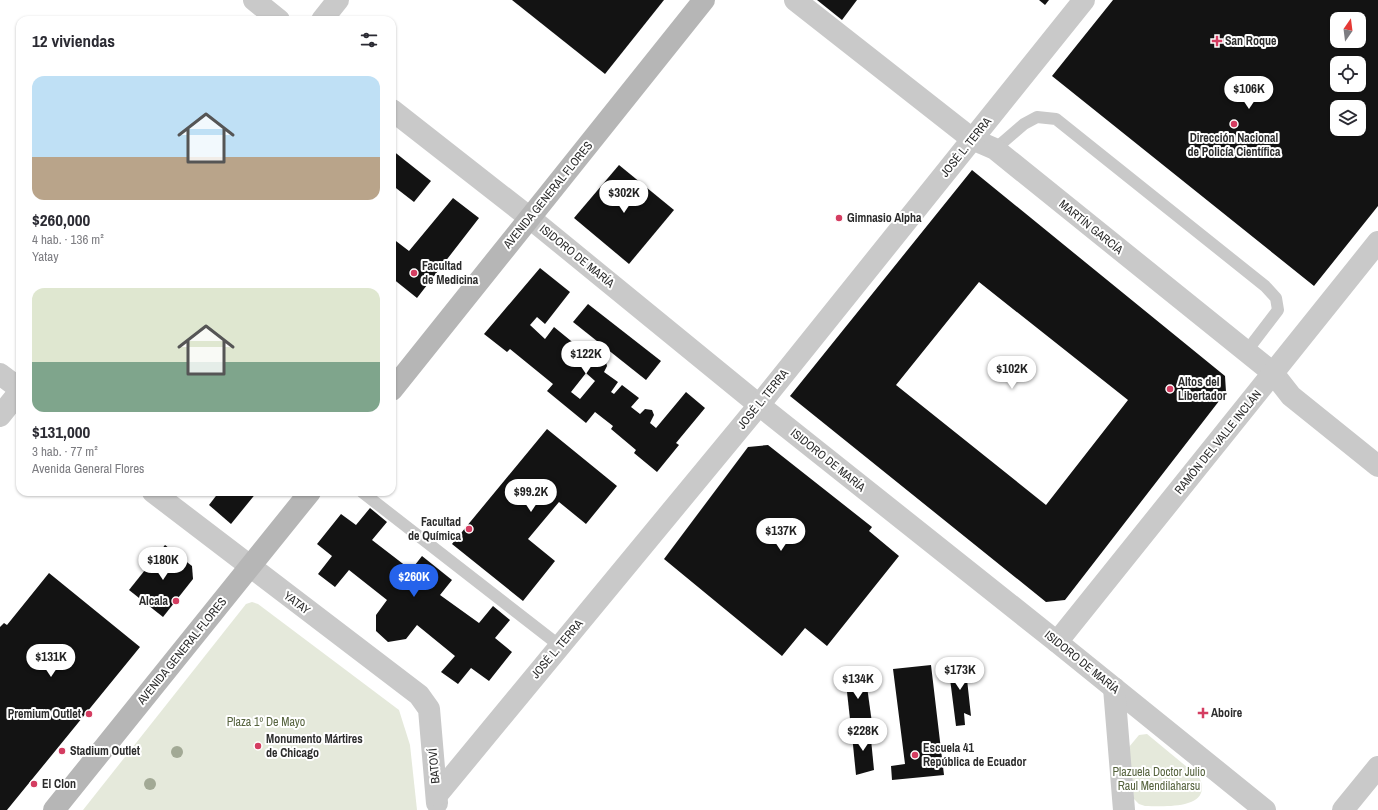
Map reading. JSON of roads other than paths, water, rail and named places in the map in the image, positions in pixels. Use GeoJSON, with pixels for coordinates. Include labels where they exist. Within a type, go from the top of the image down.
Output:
{"type":"FeatureCollection","features":[{"type":"Feature","properties":{"kind":"main road","name":"AVENIDA GENERAL FLORES"},"geometry":{"type":"LineString","coordinates":[[396,385],[704,0]]}},
{"type":"Feature","properties":{"kind":"main road","name":"AVENIDA GENERAL FLORES"},"geometry":{"type":"LineString","coordinates":[[54,810],[307,496]]}},
{"type":"Feature","properties":{"kind":"street"},"geometry":{"type":"LineString","coordinates":[[254,0],[274,16]]}},
{"type":"Feature","properties":{"kind":"street"},"geometry":{"type":"LineString","coordinates":[[325,16],[338,0]]}},
{"type":"Feature","properties":{"kind":"street","name":"MARTÍN GARCÍA"},"geometry":{"type":"LineString","coordinates":[[795,0],[972,139],[995,149],[1273,373],[1290,396],[1378,466]]}},
{"type":"Feature","properties":{"kind":"street","name":"JOSÉ L. TERRA"},"geometry":{"type":"LineString","coordinates":[[437,802],[560,646],[759,405],[1084,0]]}},
{"type":"Feature","properties":{"kind":"street","name":"ISIDORO DE MARÍA"},"geometry":{"type":"LineString","coordinates":[[396,113],[530,218],[759,405],[1265,810]]}},
{"type":"Feature","properties":{"kind":"street","name":"RAMÓN DEL VALLE INCLÁN"},"geometry":{"type":"LineString","coordinates":[[1057,642],[1378,242]]}},
{"type":"Feature","properties":{"kind":"street"},"geometry":{"type":"LineString","coordinates":[[0,374],[16,387]]}},
{"type":"Feature","properties":{"kind":"street"},"geometry":{"type":"LineString","coordinates":[[0,416],[16,395]]}},
{"type":"Feature","properties":{"kind":"street","name":"YATAY"},"geometry":{"type":"LineString","coordinates":[[158,496],[419,695],[429,709],[431,722]]}},
{"type":"Feature","properties":{"kind":"street"},"geometry":{"type":"LineString","coordinates":[[1114,688],[1124,810]]}},
{"type":"Feature","properties":{"kind":"street","name":"BATOVÍ"},"geometry":{"type":"LineString","coordinates":[[431,722],[437,802]]}},
{"type":"Feature","properties":{"kind":"street"},"geometry":{"type":"LineString","coordinates":[[1343,810],[1378,767]]}},
{"type":"Feature","properties":{"kind":"lane"},"geometry":{"type":"LineString","coordinates":[[995,149],[1024,124],[1037,116],[1056,119],[1265,286],[1276,298],[1278,310],[1246,352]]}},
{"type":"Feature","properties":{"kind":"lane"},"geometry":{"type":"LineString","coordinates":[[367,496],[560,646]]}},
{"type":"Feature","properties":{"kind":"place","name":"San Roque"},"geometry":{"type":"Point","coordinates":[1217,41]}},
{"type":"Feature","properties":{"kind":"place","name":"Dirección Nacional de Policía Científica"},"geometry":{"type":"Point","coordinates":[1234,124]}},
{"type":"Feature","properties":{"kind":"place","name":"Gimnasio Alpha"},"geometry":{"type":"Point","coordinates":[839,218]}},
{"type":"Feature","properties":{"kind":"place","name":"Facultad de Medicina"},"geometry":{"type":"Point","coordinates":[414,273]}},
{"type":"Feature","properties":{"kind":"place","name":"Altos del Libertador"},"geometry":{"type":"Point","coordinates":[1170,389]}},
{"type":"Feature","properties":{"kind":"place","name":"Facultad de Química"},"geometry":{"type":"Point","coordinates":[469,529]}},
{"type":"Feature","properties":{"kind":"place","name":"Alcala"},"geometry":{"type":"Point","coordinates":[176,601]}},
{"type":"Feature","properties":{"kind":"place","name":"Aboire"},"geometry":{"type":"Point","coordinates":[1203,713]}},
{"type":"Feature","properties":{"kind":"place","name":"Premium Outlet"},"geometry":{"type":"Point","coordinates":[89,714]}},
{"type":"Feature","properties":{"kind":"place","name":"Monumento Mártires de Chicago"},"geometry":{"type":"Point","coordinates":[258,746]}},
{"type":"Feature","properties":{"kind":"place","name":"Stadium Outlet"},"geometry":{"type":"Point","coordinates":[62,751]}},
{"type":"Feature","properties":{"kind":"place","name":"Escuela 41 República de Ecuador"},"geometry":{"type":"Point","coordinates":[915,755]}},
{"type":"Feature","properties":{"kind":"place","name":"El Clon"},"geometry":{"type":"Point","coordinates":[34,784]}},
{"type":"Feature","properties":{"kind":"park label","name":"Plaza 1º De Mayo"},"geometry":{"type":"Point","coordinates":[266,722]}},
{"type":"Feature","properties":{"kind":"park label","name":"Plazuela Doctor Julio Raul Mendilaharsu"},"geometry":{"type":"Point","coordinates":[1159,779]}}]}
